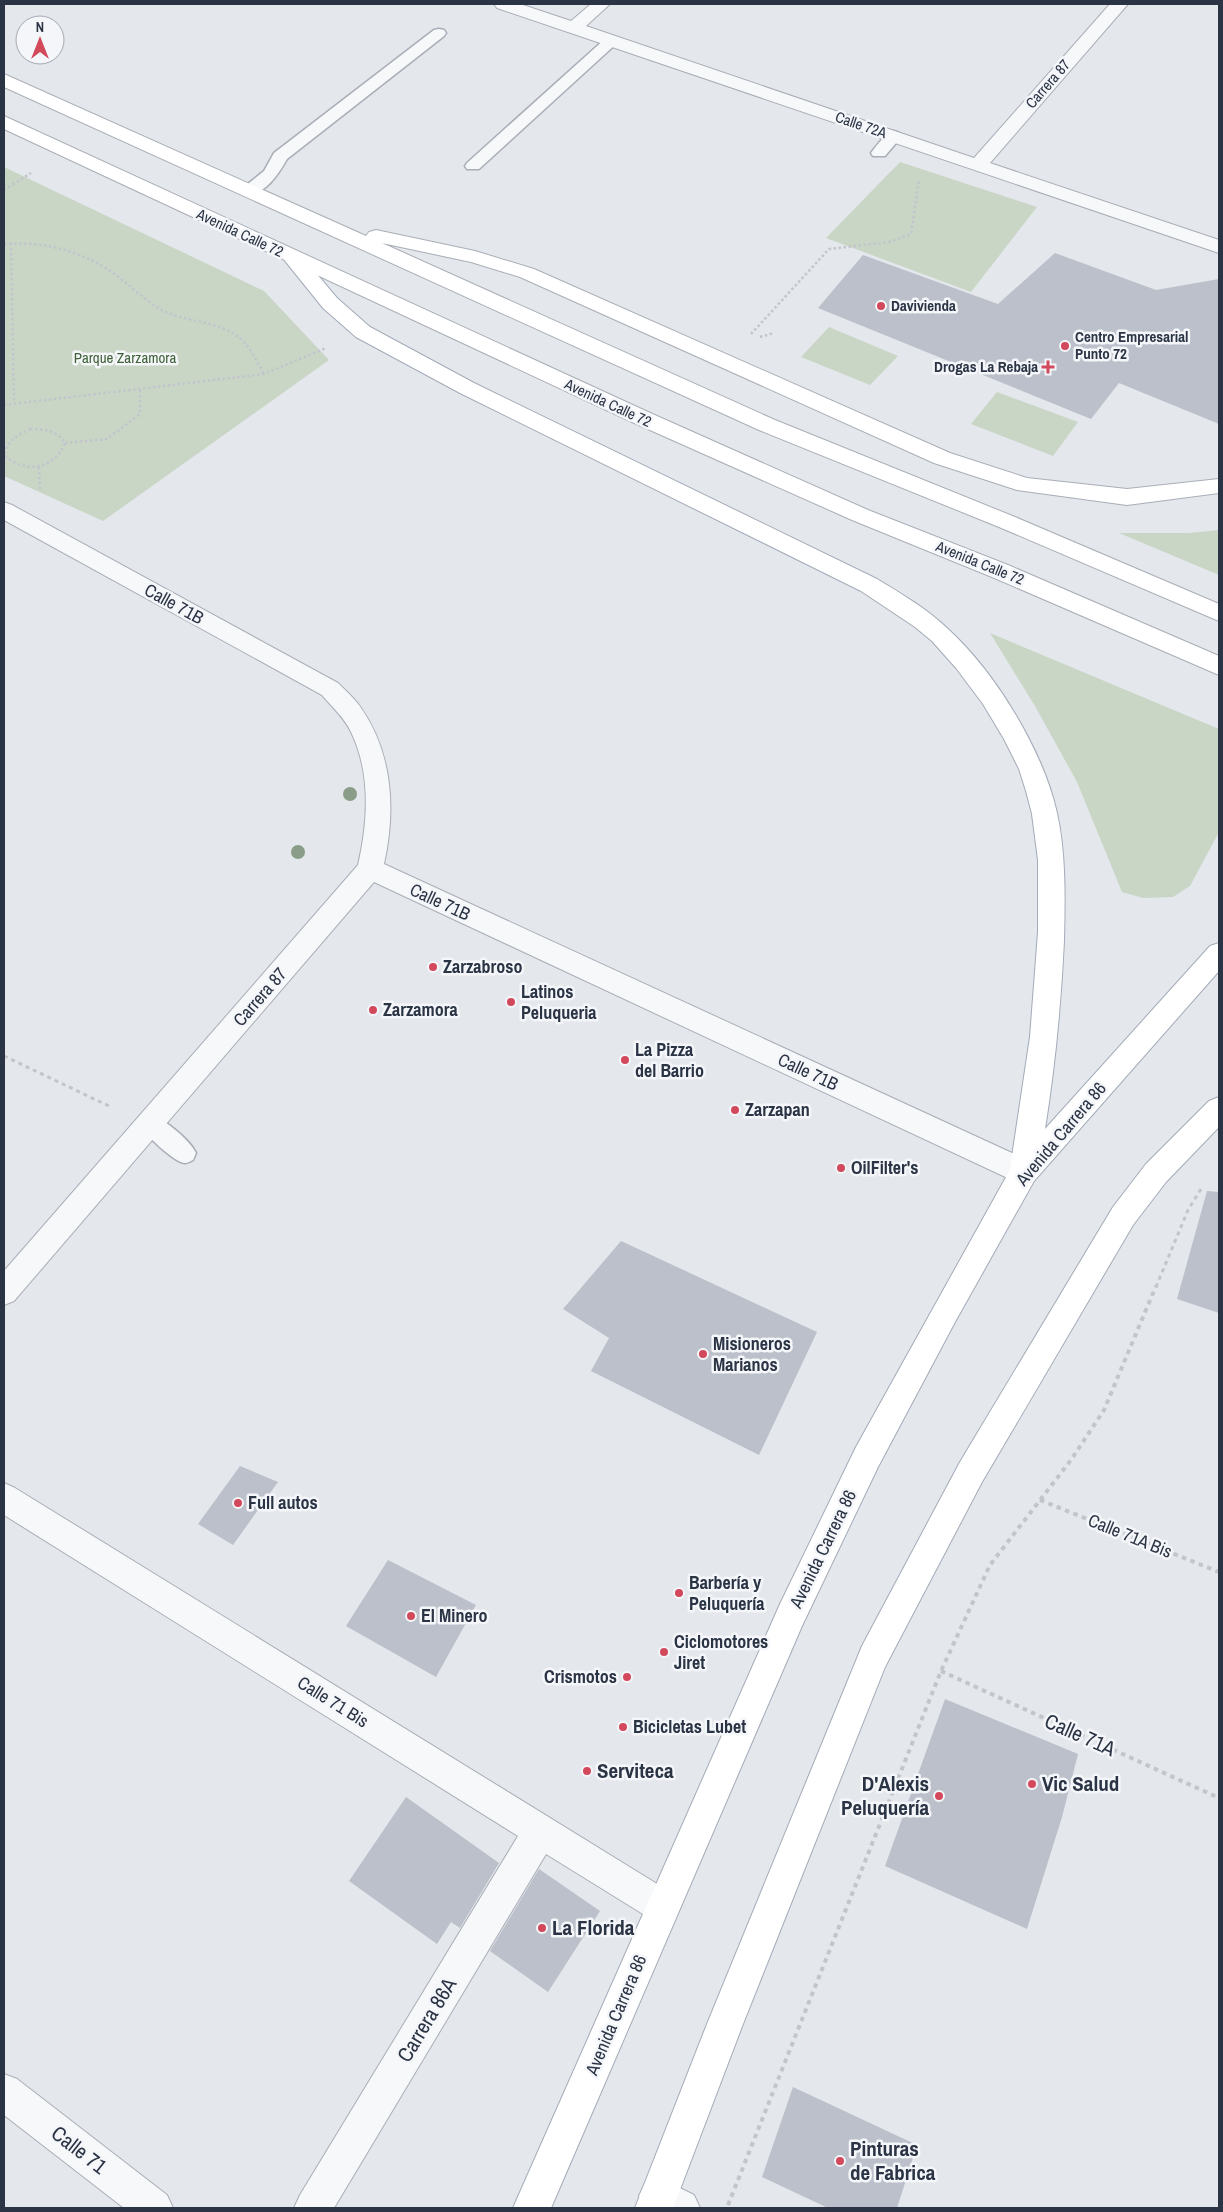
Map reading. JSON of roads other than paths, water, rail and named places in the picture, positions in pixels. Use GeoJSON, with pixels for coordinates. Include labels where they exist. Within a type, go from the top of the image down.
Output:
{"type":"FeatureCollection","features":[{"type":"Feature","properties":{"kind":"main road"},"geometry":{"type":"LineString","coordinates":[[4,80],[767,425],[1007,522],[1219,613]]}},
{"type":"Feature","properties":{"kind":"main road","name":"Avenida Calle 72"},"geometry":{"type":"LineString","coordinates":[[4,122],[640,418],[842,507],[1000,571],[1219,666]]}},
{"type":"Feature","properties":{"kind":"main road"},"geometry":{"type":"LineString","coordinates":[[330,228],[475,257],[527,273],[942,458],[1025,485],[1127,497],[1219,486]]}},
{"type":"Feature","properties":{"kind":"main road"},"geometry":{"type":"LineString","coordinates":[[293,258],[330,303],[363,332],[467,388],[869,585],[906,608],[942,636],[980,682],[1031,768],[1042,805],[1051,854],[1052,905],[1047,1015],[1038,1091],[1024,1172]]}},
{"type":"Feature","properties":{"kind":"main road","name":"Avenida Carrera 86"},"geometry":{"type":"LineString","coordinates":[[532,2208],[791,1615],[867,1457],[945,1313],[1024,1172],[1219,953]]}},
{"type":"Feature","properties":{"kind":"main road"},"geometry":{"type":"LineString","coordinates":[[664,2204],[724,2024],[873,1657],[972,1472],[1123,1216],[1156,1173],[1213,1119]]}},
{"type":"Feature","properties":{"kind":"street","name":"Calle 72A"},"geometry":{"type":"LineString","coordinates":[[503,4],[1219,247]]}},
{"type":"Feature","properties":{"kind":"street"},"geometry":{"type":"LineString","coordinates":[[574,28],[601,4]]}},
{"type":"Feature","properties":{"kind":"street","name":"Carrera 87"},"geometry":{"type":"LineString","coordinates":[[978,165],[1119,4]]}},
{"type":"Feature","properties":{"kind":"street","name":"Calle 71B"},"geometry":{"type":"LineString","coordinates":[[4,510],[330,689],[352,713],[369,746],[379,809],[377,842],[370,869],[1024,1172]]}},
{"type":"Feature","properties":{"kind":"street","name":"Carrera 87"},"geometry":{"type":"LineString","coordinates":[[4,1292],[370,869]]}},
{"type":"Feature","properties":{"kind":"street","name":"Calle 71 Bis"},"geometry":{"type":"LineString","coordinates":[[4,1498],[663,1906]]}},
{"type":"Feature","properties":{"kind":"street","name":"Carrera 86A"},"geometry":{"type":"LineString","coordinates":[[313,2208],[540,1831]]}},
{"type":"Feature","properties":{"kind":"street","name":"Calle 71"},"geometry":{"type":"LineString","coordinates":[[4,2092],[154,2208]]}},
{"type":"Feature","properties":{"kind":"lane"},"geometry":{"type":"LineString","coordinates":[[250,190],[271,174],[280,156],[440,33]]}},
{"type":"Feature","properties":{"kind":"lane"},"geometry":{"type":"LineString","coordinates":[[472,166],[612,41]]}},
{"type":"Feature","properties":{"kind":"lane"},"geometry":{"type":"LineString","coordinates":[[879,153],[894,136]]}},
{"type":"Feature","properties":{"kind":"lane"},"geometry":{"type":"LineString","coordinates":[[150,1124],[185,1153]]}},
{"type":"Feature","properties":{"kind":"place","name":"Davivienda"},"geometry":{"type":"Point","coordinates":[881,306]}},
{"type":"Feature","properties":{"kind":"place","name":"Centro Empresarial Punto 72"},"geometry":{"type":"Point","coordinates":[1065,346]}},
{"type":"Feature","properties":{"kind":"place","name":"Drogas La Rebaja"},"geometry":{"type":"Point","coordinates":[1048,367]}},
{"type":"Feature","properties":{"kind":"place","name":"Zarzabroso"},"geometry":{"type":"Point","coordinates":[433,967]}},
{"type":"Feature","properties":{"kind":"place","name":"Latinos Peluqueria"},"geometry":{"type":"Point","coordinates":[511,1002]}},
{"type":"Feature","properties":{"kind":"place","name":"Zarzamora"},"geometry":{"type":"Point","coordinates":[373,1010]}},
{"type":"Feature","properties":{"kind":"place","name":"La Pizza del Barrio"},"geometry":{"type":"Point","coordinates":[625,1060]}},
{"type":"Feature","properties":{"kind":"place","name":"Zarzapan"},"geometry":{"type":"Point","coordinates":[735,1110]}},
{"type":"Feature","properties":{"kind":"place","name":"OilFilter's"},"geometry":{"type":"Point","coordinates":[841,1168]}},
{"type":"Feature","properties":{"kind":"place","name":"Misioneros Marianos"},"geometry":{"type":"Point","coordinates":[703,1354]}},
{"type":"Feature","properties":{"kind":"place","name":"Full autos"},"geometry":{"type":"Point","coordinates":[238,1503]}},
{"type":"Feature","properties":{"kind":"place","name":"Barbería y Peluquería"},"geometry":{"type":"Point","coordinates":[679,1593]}},
{"type":"Feature","properties":{"kind":"place","name":"El Minero"},"geometry":{"type":"Point","coordinates":[411,1616]}},
{"type":"Feature","properties":{"kind":"place","name":"Ciclomotores Jiret"},"geometry":{"type":"Point","coordinates":[664,1652]}},
{"type":"Feature","properties":{"kind":"place","name":"Crismotos"},"geometry":{"type":"Point","coordinates":[627,1677]}},
{"type":"Feature","properties":{"kind":"place","name":"Bicicletas Lubet"},"geometry":{"type":"Point","coordinates":[623,1727]}},
{"type":"Feature","properties":{"kind":"place","name":"Serviteca"},"geometry":{"type":"Point","coordinates":[587,1771]}},
{"type":"Feature","properties":{"kind":"place","name":"Vic Salud"},"geometry":{"type":"Point","coordinates":[1032,1784]}},
{"type":"Feature","properties":{"kind":"place","name":"D'Alexis Peluquería"},"geometry":{"type":"Point","coordinates":[939,1796]}},
{"type":"Feature","properties":{"kind":"place","name":"La Florida"},"geometry":{"type":"Point","coordinates":[542,1928]}},
{"type":"Feature","properties":{"kind":"place","name":"Pinturas de Fabrica"},"geometry":{"type":"Point","coordinates":[840,2161]}},
{"type":"Feature","properties":{"kind":"park label","name":"Parque Zarzamora"},"geometry":{"type":"Point","coordinates":[125,358]}}]}
